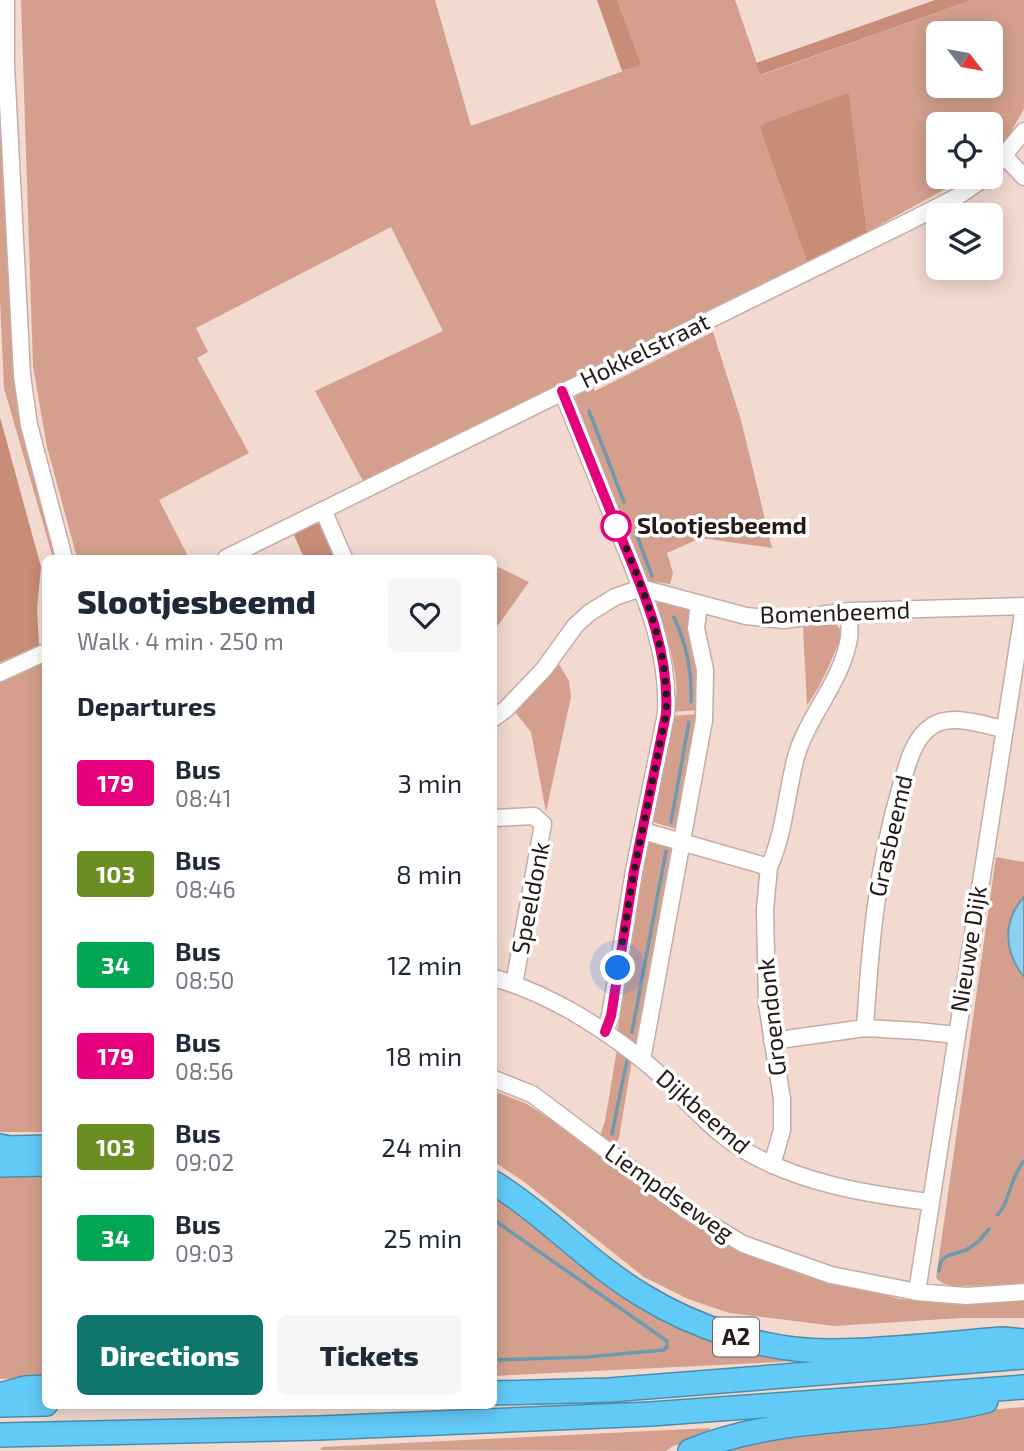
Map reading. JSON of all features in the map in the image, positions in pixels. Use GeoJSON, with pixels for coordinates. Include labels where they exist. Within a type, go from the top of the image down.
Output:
{"type":"FeatureCollection","features":[{"type":"Feature","properties":{"kind":"highway"},"geometry":{"type":"LineString","coordinates":[[0,1146],[42,1147]]}},
{"type":"Feature","properties":{"kind":"highway"},"geometry":{"type":"LineString","coordinates":[[0,1165],[42,1164]]}},
{"type":"Feature","properties":{"kind":"highway","name":"A2"},"geometry":{"type":"LineString","coordinates":[[497,1185],[642,1296],[687,1319],[733,1336],[781,1347],[832,1352],[1003,1339],[1024,1340]]}},
{"type":"Feature","properties":{"kind":"highway","name":"A2"},"geometry":{"type":"LineString","coordinates":[[497,1392],[609,1390],[1024,1357]]}},
{"type":"Feature","properties":{"kind":"highway"},"geometry":{"type":"LineString","coordinates":[[0,1395],[25,1388],[42,1387]]}},
{"type":"Feature","properties":{"kind":"highway"},"geometry":{"type":"LineString","coordinates":[[0,1435],[319,1428],[651,1414],[1024,1390]]}},
{"type":"Feature","properties":{"kind":"highway"},"geometry":{"type":"LineString","coordinates":[[690,1451],[755,1432],[808,1423],[950,1410],[1024,1390]]}},
{"type":"Feature","properties":{"kind":"highway"},"geometry":{"type":"LineString","coordinates":[[0,1405],[42,1404]]}},
{"type":"Feature","properties":{"kind":"highway"},"geometry":{"type":"LineString","coordinates":[[0,1447],[27,1451]]}},
{"type":"Feature","properties":{"kind":"street"},"geometry":{"type":"LineString","coordinates":[[6,0],[6,65],[22,375],[29,425],[63,555]]}},
{"type":"Feature","properties":{"kind":"street"},"geometry":{"type":"LineString","coordinates":[[1024,131],[1005,157],[1024,177]]}},
{"type":"Feature","properties":{"kind":"street","name":"Hokkelstraat"},"geometry":{"type":"LineString","coordinates":[[232,555],[906,223],[969,189]]}},
{"type":"Feature","properties":{"kind":"street"},"geometry":{"type":"LineString","coordinates":[[562,391],[641,588],[660,645],[668,688],[666,714],[634,871],[611,1016],[605,1032]]}},
{"type":"Feature","properties":{"kind":"street"},"geometry":{"type":"LineString","coordinates":[[323,510],[343,555]]}},
{"type":"Feature","properties":{"kind":"street"},"geometry":{"type":"LineString","coordinates":[[497,716],[544,669],[575,626],[589,613],[615,597],[641,588]]}},
{"type":"Feature","properties":{"kind":"street","name":"Bomenbeemd"},"geometry":{"type":"LineString","coordinates":[[641,588],[746,616],[784,620],[849,611],[1024,607]]}},
{"type":"Feature","properties":{"kind":"street"},"geometry":{"type":"LineString","coordinates":[[642,1060],[704,720],[705,670],[696,628],[699,604]]}},
{"type":"Feature","properties":{"kind":"street","name":"Nieuwe Dijk"},"geometry":{"type":"LineString","coordinates":[[917,1292],[1024,607]]}},
{"type":"Feature","properties":{"kind":"street","name":"Groendonk"},"geometry":{"type":"LineString","coordinates":[[772,1165],[782,1130],[782,1099],[772,1041],[765,959],[765,909],[769,867],[785,821],[796,758],[803,735],[833,683],[844,657],[849,636],[849,611]]}},
{"type":"Feature","properties":{"kind":"street"},"geometry":{"type":"LineString","coordinates":[[0,673],[42,654]]}},
{"type":"Feature","properties":{"kind":"street","name":"Grasbeemd"},"geometry":{"type":"LineString","coordinates":[[865,1028],[869,956],[883,858],[909,758],[920,738],[932,726],[948,719],[1004,729]]}},
{"type":"Feature","properties":{"kind":"street","name":"Speeldonk"},"geometry":{"type":"LineString","coordinates":[[497,818],[534,816],[542,821],[544,829],[514,984]]}},
{"type":"Feature","properties":{"kind":"street"},"geometry":{"type":"LineString","coordinates":[[643,831],[769,867]]}},
{"type":"Feature","properties":{"kind":"street","name":"Dijkbeemd"},"geometry":{"type":"LineString","coordinates":[[497,979],[514,984],[605,1032],[642,1060],[716,1129],[740,1148],[772,1165],[827,1184],[883,1196],[930,1202]]}},
{"type":"Feature","properties":{"kind":"street"},"geometry":{"type":"LineString","coordinates":[[772,1041],[865,1028],[956,1035]]}},
{"type":"Feature","properties":{"kind":"street","name":"Liempdseweg"},"geometry":{"type":"LineString","coordinates":[[497,1080],[532,1094],[686,1210],[743,1244],[831,1275],[917,1292],[966,1296],[1024,1292]]}},
{"type":"Feature","properties":{"kind":"shaded area"},"geometry":{"type":"Polygon","coordinates":[[[0,0],[19,375],[60,555],[52,555],[4,388],[0,301],[0,0]]]}},
{"type":"Feature","properties":{"kind":"shaded area"},"geometry":{"type":"Polygon","coordinates":[[[21,0],[435,0],[471,126],[640,65],[617,0],[735,0],[761,75],[972,0],[1024,0],[1024,109],[1007,139],[1003,144],[1003,112],[926,112],[926,189],[945,189],[867,232],[849,94],[764,123],[761,127],[807,262],[363,481],[315,391],[443,331],[391,227],[196,328],[208,352],[197,358],[249,453],[159,500],[187,555],[76,555],[47,447],[33,367],[21,0]]]}},
{"type":"Feature","properties":{"kind":"shaded area"},"geometry":{"type":"Polygon","coordinates":[[[597,0],[617,0],[641,65],[622,71],[597,0]]]}},
{"type":"Feature","properties":{"kind":"shaded area"},"geometry":{"type":"Polygon","coordinates":[[[935,0],[972,0],[760,75],[756,63],[935,0]]]}},
{"type":"Feature","properties":{"kind":"shaded area"},"geometry":{"type":"Polygon","coordinates":[[[849,93],[867,232],[807,262],[760,127],[764,123],[849,93]]]}},
{"type":"Feature","properties":{"kind":"shaded area"},"geometry":{"type":"Polygon","coordinates":[[[713,332],[741,420],[772,548],[701,538],[667,553],[673,573],[670,584],[642,580],[575,398],[577,393],[591,385],[595,391],[713,332]]]}},
{"type":"Feature","properties":{"kind":"shaded area"},"geometry":{"type":"Polygon","coordinates":[[[0,417],[41,567],[37,609],[39,646],[0,662],[0,417]]]}},
{"type":"Feature","properties":{"kind":"shaded area"},"geometry":{"type":"Polygon","coordinates":[[[314,524],[323,524],[339,555],[303,555],[294,535],[314,524]]]}},
{"type":"Feature","properties":{"kind":"shaded area"},"geometry":{"type":"Polygon","coordinates":[[[497,566],[529,582],[497,627],[497,566]]]}},
{"type":"Feature","properties":{"kind":"shaded area"},"geometry":{"type":"Polygon","coordinates":[[[659,600],[686,606],[691,613],[700,710],[671,712],[676,698],[676,681],[670,649],[665,646],[658,609],[653,611],[659,600]]]}},
{"type":"Feature","properties":{"kind":"shaded area"},"geometry":{"type":"Polygon","coordinates":[[[836,624],[842,632],[840,640],[807,705],[803,627],[836,624]]]}},
{"type":"Feature","properties":{"kind":"shaded area"},"geometry":{"type":"Polygon","coordinates":[[[42,664],[42,1132],[0,1132],[0,680],[42,664]]]}},
{"type":"Feature","properties":{"kind":"shaded area"},"geometry":{"type":"Polygon","coordinates":[[[559,664],[569,681],[571,697],[546,812],[531,732],[515,712],[559,664]]]}},
{"type":"Feature","properties":{"kind":"shaded area"},"geometry":{"type":"Polygon","coordinates":[[[700,714],[677,829],[649,821],[655,811],[673,724],[670,716],[700,714]]]}},
{"type":"Feature","properties":{"kind":"shaded area"},"geometry":{"type":"Polygon","coordinates":[[[649,839],[673,845],[635,1045],[617,1032],[647,849],[644,844],[649,839]]]}},
{"type":"Feature","properties":{"kind":"shaded area"},"geometry":{"type":"Polygon","coordinates":[[[996,857],[1024,862],[1024,1285],[953,1286],[936,1278],[996,857]]]}},
{"type":"Feature","properties":{"kind":"shaded area"},"geometry":{"type":"Polygon","coordinates":[[[617,1049],[632,1060],[619,1138],[613,1150],[599,1139],[605,1121],[617,1049]]]}},
{"type":"Feature","properties":{"kind":"shaded area"},"geometry":{"type":"Polygon","coordinates":[[[497,1092],[525,1103],[591,1144],[640,1182],[825,1279],[899,1299],[962,1305],[1024,1300],[1024,1318],[961,1318],[834,1326],[729,1313],[688,1299],[644,1277],[523,1181],[497,1164],[497,1092]]]}},
{"type":"Feature","properties":{"kind":"shaded area"},"geometry":{"type":"Polygon","coordinates":[[[42,1170],[42,1377],[0,1379],[0,1173],[42,1170]]]}},
{"type":"Feature","properties":{"kind":"shaded area"},"geometry":{"type":"Polygon","coordinates":[[[497,1192],[639,1300],[861,1358],[497,1376],[497,1192]]]}},
{"type":"Feature","properties":{"kind":"shaded area"},"geometry":{"type":"Polygon","coordinates":[[[1024,1407],[1024,1451],[717,1451],[737,1444],[960,1412],[1024,1407]]]}},
{"type":"Feature","properties":{"kind":"shaded area"},"geometry":{"type":"Polygon","coordinates":[[[710,1428],[711,1435],[673,1446],[666,1451],[320,1450],[322,1447],[710,1428]]]}},
{"type":"Feature","properties":{"kind":"water"},"geometry":{"type":"Polygon","coordinates":[[[1024,897],[1024,977],[1012,957],[1008,937],[1012,916],[1024,897]]]}},
{"type":"Feature","properties":{"kind":"waterway"},"geometry":{"type":"LineString","coordinates":[[589,411],[624,502]]}},
{"type":"Feature","properties":{"kind":"waterway"},"geometry":{"type":"LineString","coordinates":[[636,533],[652,576]]}},
{"type":"Feature","properties":{"kind":"waterway"},"geometry":{"type":"LineString","coordinates":[[674,617],[688,659],[691,702]]}},
{"type":"Feature","properties":{"kind":"waterway","name":"Bomenbeemd"},"geometry":{"type":"LineString","coordinates":[[671,822],[689,722]]}},
{"type":"Feature","properties":{"kind":"waterway"},"geometry":{"type":"LineString","coordinates":[[632,1032],[666,851]]}},
{"type":"Feature","properties":{"kind":"waterway"},"geometry":{"type":"LineString","coordinates":[[612,1134],[627,1060]]}},
{"type":"Feature","properties":{"kind":"waterway"},"geometry":{"type":"LineString","coordinates":[[997,1215],[1024,1161]]}},
{"type":"Feature","properties":{"kind":"waterway"},"geometry":{"type":"LineString","coordinates":[[497,1222],[667,1341],[667,1347],[663,1350],[587,1357],[497,1360]]}},
{"type":"Feature","properties":{"kind":"waterway"},"geometry":{"type":"LineString","coordinates":[[939,1271],[941,1261],[947,1256],[966,1250],[978,1242],[989,1229]]}},
{"type":"Feature","properties":{"kind":"bus line","name":"179"},"geometry":{"type":"LineString","coordinates":[[562,391],[641,588],[660,645],[668,688],[666,714],[634,871],[611,1016],[605,1032]]}},
{"type":"Feature","properties":{"kind":"place","name":"Slootjesbeemd"},"geometry":{"type":"Point","coordinates":[616,526]}},
{"type":"Feature","properties":{"kind":"route"},"geometry":{"type":"LineString","coordinates":[[616,526],[612,514],[660,645],[668,688],[666,714],[634,871],[618,968]]}}]}
